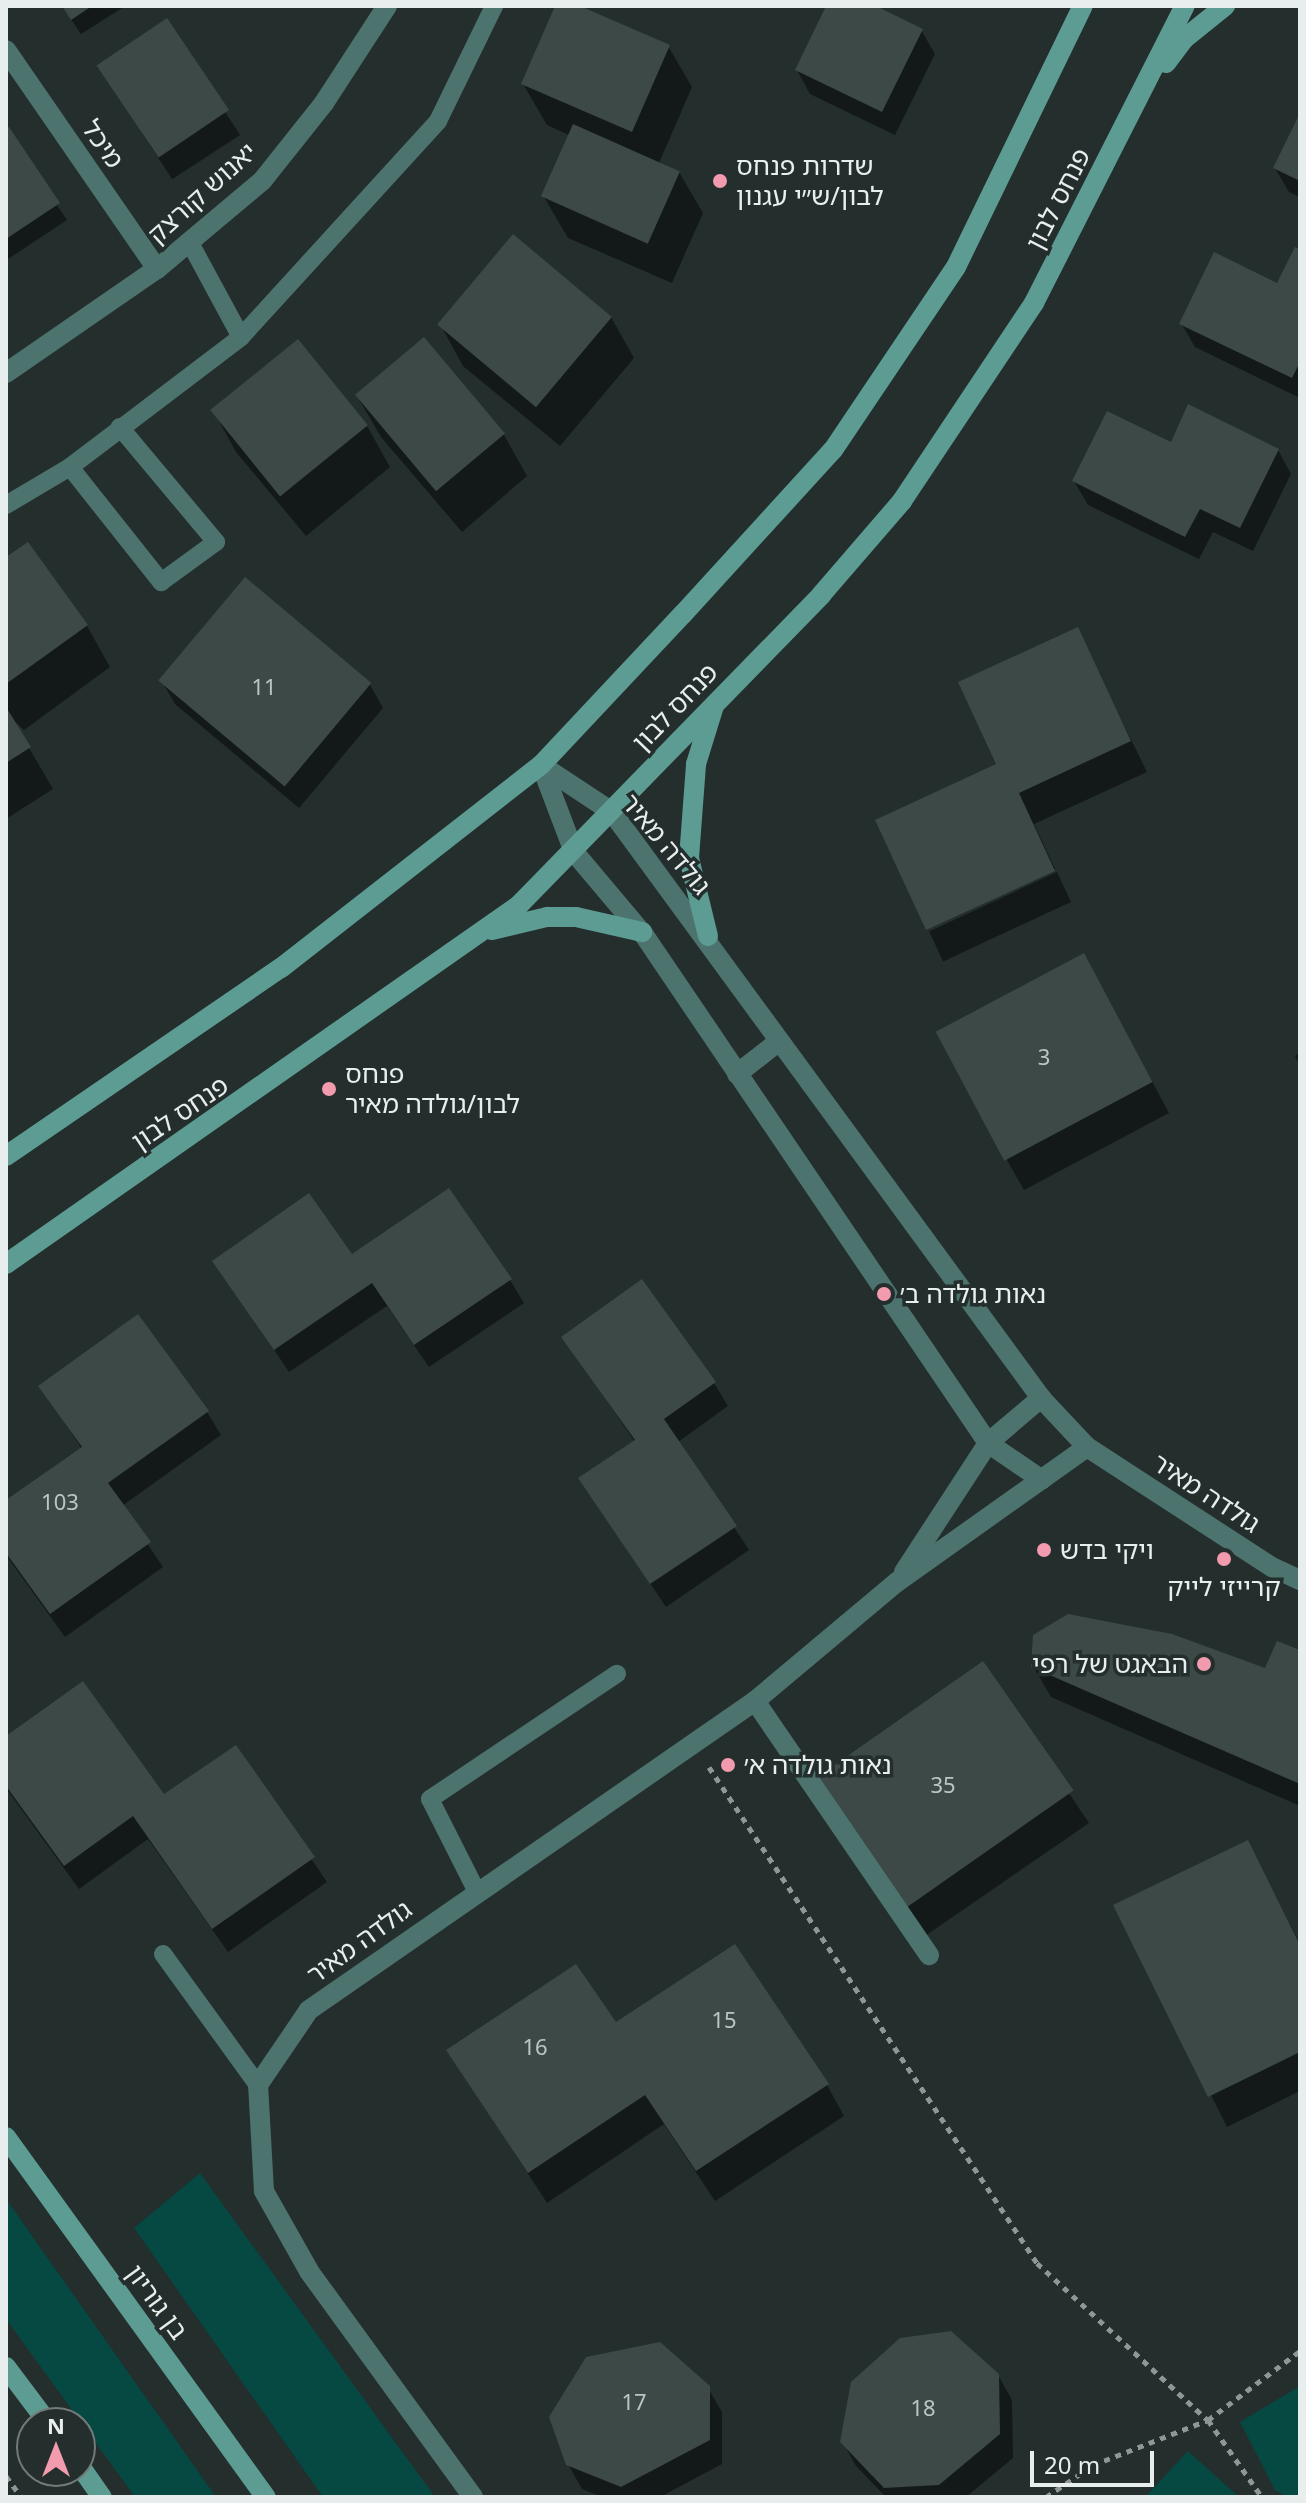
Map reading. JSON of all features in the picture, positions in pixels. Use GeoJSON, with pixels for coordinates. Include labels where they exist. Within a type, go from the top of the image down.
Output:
{"type":"FeatureCollection","features":[{"type":"Feature","properties":{"kind":"main road"},"geometry":{"type":"LineString","coordinates":[[6,1156],[281,968],[541,765],[833,450],[956,267],[1083,6]]}},
{"type":"Feature","properties":{"kind":"main road","name":"פנחס לבון"},"geometry":{"type":"LineString","coordinates":[[6,1264],[519,905],[574,852],[821,595],[902,501],[1034,303],[1185,6]]}},
{"type":"Feature","properties":{"kind":"main road"},"geometry":{"type":"LineString","coordinates":[[1133,108],[1184,39],[1225,6]]}},
{"type":"Feature","properties":{"kind":"main road"},"geometry":{"type":"LineString","coordinates":[[708,936],[689,858],[696,764],[716,701]]}},
{"type":"Feature","properties":{"kind":"main road"},"geometry":{"type":"LineString","coordinates":[[481,933],[547,917],[604,921],[642,932]]}},
{"type":"Feature","properties":{"kind":"main road","name":"בן גוריון"},"geometry":{"type":"LineString","coordinates":[[6,2137],[266,2497]]}},
{"type":"Feature","properties":{"kind":"main road"},"geometry":{"type":"LineString","coordinates":[[6,2367],[36,2407]]}},
{"type":"Feature","properties":{"kind":"street","name":"יאנוש קורצק"},"geometry":{"type":"LineString","coordinates":[[6,373],[157,269],[262,181],[324,103],[387,6]]}},
{"type":"Feature","properties":{"kind":"street","name":"מיכל"},"geometry":{"type":"LineString","coordinates":[[6,50],[157,269]]}},
{"type":"Feature","properties":{"kind":"street","name":"גולדה מאיר"},"geometry":{"type":"LineString","coordinates":[[541,765],[612,812],[708,936],[778,1042],[1041,1398],[1087,1447],[1272,1567],[1300,1580]]}},
{"type":"Feature","properties":{"kind":"street"},"geometry":{"type":"LineString","coordinates":[[541,765],[574,852],[642,932],[988,1443],[1042,1480]]}},
{"type":"Feature","properties":{"kind":"street"},"geometry":{"type":"LineString","coordinates":[[737,1074],[778,1042]]}},
{"type":"Feature","properties":{"kind":"street","name":"גולדה מאיר"},"geometry":{"type":"LineString","coordinates":[[897,1582],[988,1443],[1041,1398]]}},
{"type":"Feature","properties":{"kind":"street","name":"גולדה מאיר"},"geometry":{"type":"LineString","coordinates":[[258,2085],[309,2010],[476,1890],[755,1701],[897,1582],[1087,1447]]}},
{"type":"Feature","properties":{"kind":"street"},"geometry":{"type":"LineString","coordinates":[[755,1701],[929,1955]]}},
{"type":"Feature","properties":{"kind":"street"},"geometry":{"type":"LineString","coordinates":[[258,2085],[264,2191],[309,2271],[473,2497]]}},
{"type":"Feature","properties":{"kind":"lane"},"geometry":{"type":"LineString","coordinates":[[6,505],[70,467],[241,337],[438,121],[494,6]]}},
{"type":"Feature","properties":{"kind":"lane"},"geometry":{"type":"LineString","coordinates":[[189,241],[241,337]]}},
{"type":"Feature","properties":{"kind":"lane"},"geometry":{"type":"LineString","coordinates":[[70,467],[161,582],[216,542],[120,427]]}},
{"type":"Feature","properties":{"kind":"lane"},"geometry":{"type":"LineString","coordinates":[[476,1890],[430,1799],[617,1674]]}},
{"type":"Feature","properties":{"kind":"lane"},"geometry":{"type":"LineString","coordinates":[[163,1954],[258,2085]]}},
{"type":"Feature","properties":{"kind":"path"},"geometry":{"type":"LineString","coordinates":[[693,1743],[1037,2263],[1208,2420],[1262,2497]]}},
{"type":"Feature","properties":{"kind":"path"},"geometry":{"type":"LineString","coordinates":[[1046,2497],[1093,2465],[1208,2420],[1300,2351]]}},
{"type":"Feature","properties":{"kind":"path"},"geometry":{"type":"LineString","coordinates":[[6,2476],[21,2497]]}},
{"type":"Feature","properties":{"kind":"green space"},"geometry":{"type":"Polygon","coordinates":[[[200,2173],[435,2497],[323,2497],[134,2228],[200,2173]]]}},
{"type":"Feature","properties":{"kind":"green space"},"geometry":{"type":"Polygon","coordinates":[[[6,2199],[216,2497],[135,2497],[96,2443],[96,2407],[70,2407],[6,2319],[6,2199]]]}},
{"type":"Feature","properties":{"kind":"green space"},"geometry":{"type":"Polygon","coordinates":[[[1300,2386],[1300,2497],[1287,2497],[1275,2490],[1240,2422],[1300,2386]]]}},
{"type":"Feature","properties":{"kind":"green space"},"geometry":{"type":"Polygon","coordinates":[[[1188,2451],[1239,2497],[1145,2497],[1188,2451]]]}},
{"type":"Feature","properties":{"kind":"building"},"geometry":{"type":"Polygon","coordinates":[[[62,6],[92,6],[71,20],[62,6]]]}},
{"type":"Feature","properties":{"kind":"building"},"geometry":{"type":"Polygon","coordinates":[[[555,6],[580,6],[670,45],[632,132],[521,84],[555,6]]]}},
{"type":"Feature","properties":{"kind":"building"},"geometry":{"type":"Polygon","coordinates":[[[826,6],[876,6],[923,29],[882,112],[795,70],[826,6]]]}},
{"type":"Feature","properties":{"kind":"building"},"geometry":{"type":"Polygon","coordinates":[[[167,18],[229,110],[159,158],[97,66],[167,18]]]}},
{"type":"Feature","properties":{"kind":"building"},"geometry":{"type":"Polygon","coordinates":[[[1300,113],[1300,181],[1273,168],[1300,113]]]}},
{"type":"Feature","properties":{"kind":"building"},"geometry":{"type":"Polygon","coordinates":[[[573,124],[680,172],[648,244],[541,196],[573,124]]]}},
{"type":"Feature","properties":{"kind":"building"},"geometry":{"type":"Polygon","coordinates":[[[9,127],[60,203],[6,239],[6,129],[9,127]]]}},
{"type":"Feature","properties":{"kind":"building"},"geometry":{"type":"Polygon","coordinates":[[[513,234],[612,317],[536,407],[437,324],[513,234]]]}},
{"type":"Feature","properties":{"kind":"building"},"geometry":{"type":"Polygon","coordinates":[[[1295,247],[1300,249],[1300,362],[1292,378],[1179,324],[1214,252],[1277,283],[1295,247]]]}},
{"type":"Feature","properties":{"kind":"building"},"geometry":{"type":"Polygon","coordinates":[[[424,337],[505,434],[436,491],[355,395],[424,337]]]}},
{"type":"Feature","properties":{"kind":"building"},"geometry":{"type":"Polygon","coordinates":[[[298,339],[368,425],[280,496],[210,410],[298,339]]]}},
{"type":"Feature","properties":{"kind":"building"},"geometry":{"type":"Polygon","coordinates":[[[1188,404],[1279,449],[1240,528],[1200,509],[1185,537],[1072,481],[1107,411],[1171,442],[1188,404]]]}},
{"type":"Feature","properties":{"kind":"building"},"geometry":{"type":"Polygon","coordinates":[[[28,542],[88,625],[6,684],[6,557],[28,542]]]}},
{"type":"Feature","properties":{"kind":"building"},"geometry":{"type":"Polygon","coordinates":[[[245,577],[371,683],[285,786],[158,680],[245,577]]]}},
{"type":"Feature","properties":{"kind":"building"},"geometry":{"type":"Polygon","coordinates":[[[1078,627],[1131,741],[1019,793],[1055,871],[926,930],[875,820],[996,764],[958,682],[1078,627]]]}},
{"type":"Feature","properties":{"kind":"building"},"geometry":{"type":"Polygon","coordinates":[[[6,707],[31,747],[6,763],[6,707]]]}},
{"type":"Feature","properties":{"kind":"building"},"geometry":{"type":"Polygon","coordinates":[[[1084,953],[1153,1082],[1004,1161],[936,1032],[1084,953]]]}},
{"type":"Feature","properties":{"kind":"building"},"geometry":{"type":"Polygon","coordinates":[[[449,1188],[512,1279],[414,1345],[372,1283],[274,1350],[212,1261],[309,1193],[352,1254],[449,1188]]]}},
{"type":"Feature","properties":{"kind":"building"},"geometry":{"type":"Polygon","coordinates":[[[642,1279],[716,1382],[664,1419],[737,1526],[650,1584],[578,1478],[635,1440],[561,1337],[642,1279]]]}},
{"type":"Feature","properties":{"kind":"building"},"geometry":{"type":"Polygon","coordinates":[[[138,1314],[209,1411],[108,1483],[151,1542],[50,1614],[6,1553],[6,1500],[82,1447],[38,1386],[138,1314]]]}},
{"type":"Feature","properties":{"kind":"building"},"geometry":{"type":"Polygon","coordinates":[[[1068,1614],[1172,1634],[1265,1668],[1277,1641],[1300,1650],[1300,1784],[1031,1667],[1033,1635],[1068,1614]]]}},
{"type":"Feature","properties":{"kind":"building"},"geometry":{"type":"Polygon","coordinates":[[[983,1661],[1074,1790],[903,1910],[813,1780],[983,1661]]]}},
{"type":"Feature","properties":{"kind":"building"},"geometry":{"type":"Polygon","coordinates":[[[83,1681],[164,1794],[236,1745],[315,1857],[212,1929],[133,1816],[64,1866],[6,1786],[6,1736],[83,1681]]]}},
{"type":"Feature","properties":{"kind":"building"},"geometry":{"type":"Polygon","coordinates":[[[1248,1840],[1300,1945],[1300,2052],[1208,2097],[1113,1905],[1248,1840]]]}},
{"type":"Feature","properties":{"kind":"building"},"geometry":{"type":"Polygon","coordinates":[[[735,1944],[829,2084],[696,2171],[645,2095],[528,2173],[446,2050],[576,1964],[616,2022],[735,1944]]]}},
{"type":"Feature","properties":{"kind":"building"},"geometry":{"type":"Polygon","coordinates":[[[951,2331],[999,2374],[1000,2434],[939,2485],[884,2488],[840,2442],[851,2382],[900,2338],[951,2331]]]}},
{"type":"Feature","properties":{"kind":"building"},"geometry":{"type":"Polygon","coordinates":[[[660,2342],[710,2386],[710,2440],[621,2487],[566,2465],[549,2417],[586,2357],[660,2342]]]}},
{"type":"Feature","properties":{"kind":"place","name":"שדרות פנחס לבון/ש״י עגנון"},"geometry":{"type":"Point","coordinates":[720,181]}},
{"type":"Feature","properties":{"kind":"place","name":"פנחס לבון/גולדה מאיר"},"geometry":{"type":"Point","coordinates":[329,1089]}},
{"type":"Feature","properties":{"kind":"place","name":"נאות גולדה ב׳"},"geometry":{"type":"Point","coordinates":[884,1294]}},
{"type":"Feature","properties":{"kind":"place","name":"ויקי בדש"},"geometry":{"type":"Point","coordinates":[1044,1550]}},
{"type":"Feature","properties":{"kind":"place","name":"קרייזי לייק"},"geometry":{"type":"Point","coordinates":[1224,1559]}},
{"type":"Feature","properties":{"kind":"place","name":"הבאגט של רפי"},"geometry":{"type":"Point","coordinates":[1204,1664]}},
{"type":"Feature","properties":{"kind":"place","name":"נאות גולדה א׳"},"geometry":{"type":"Point","coordinates":[728,1765]}}]}
